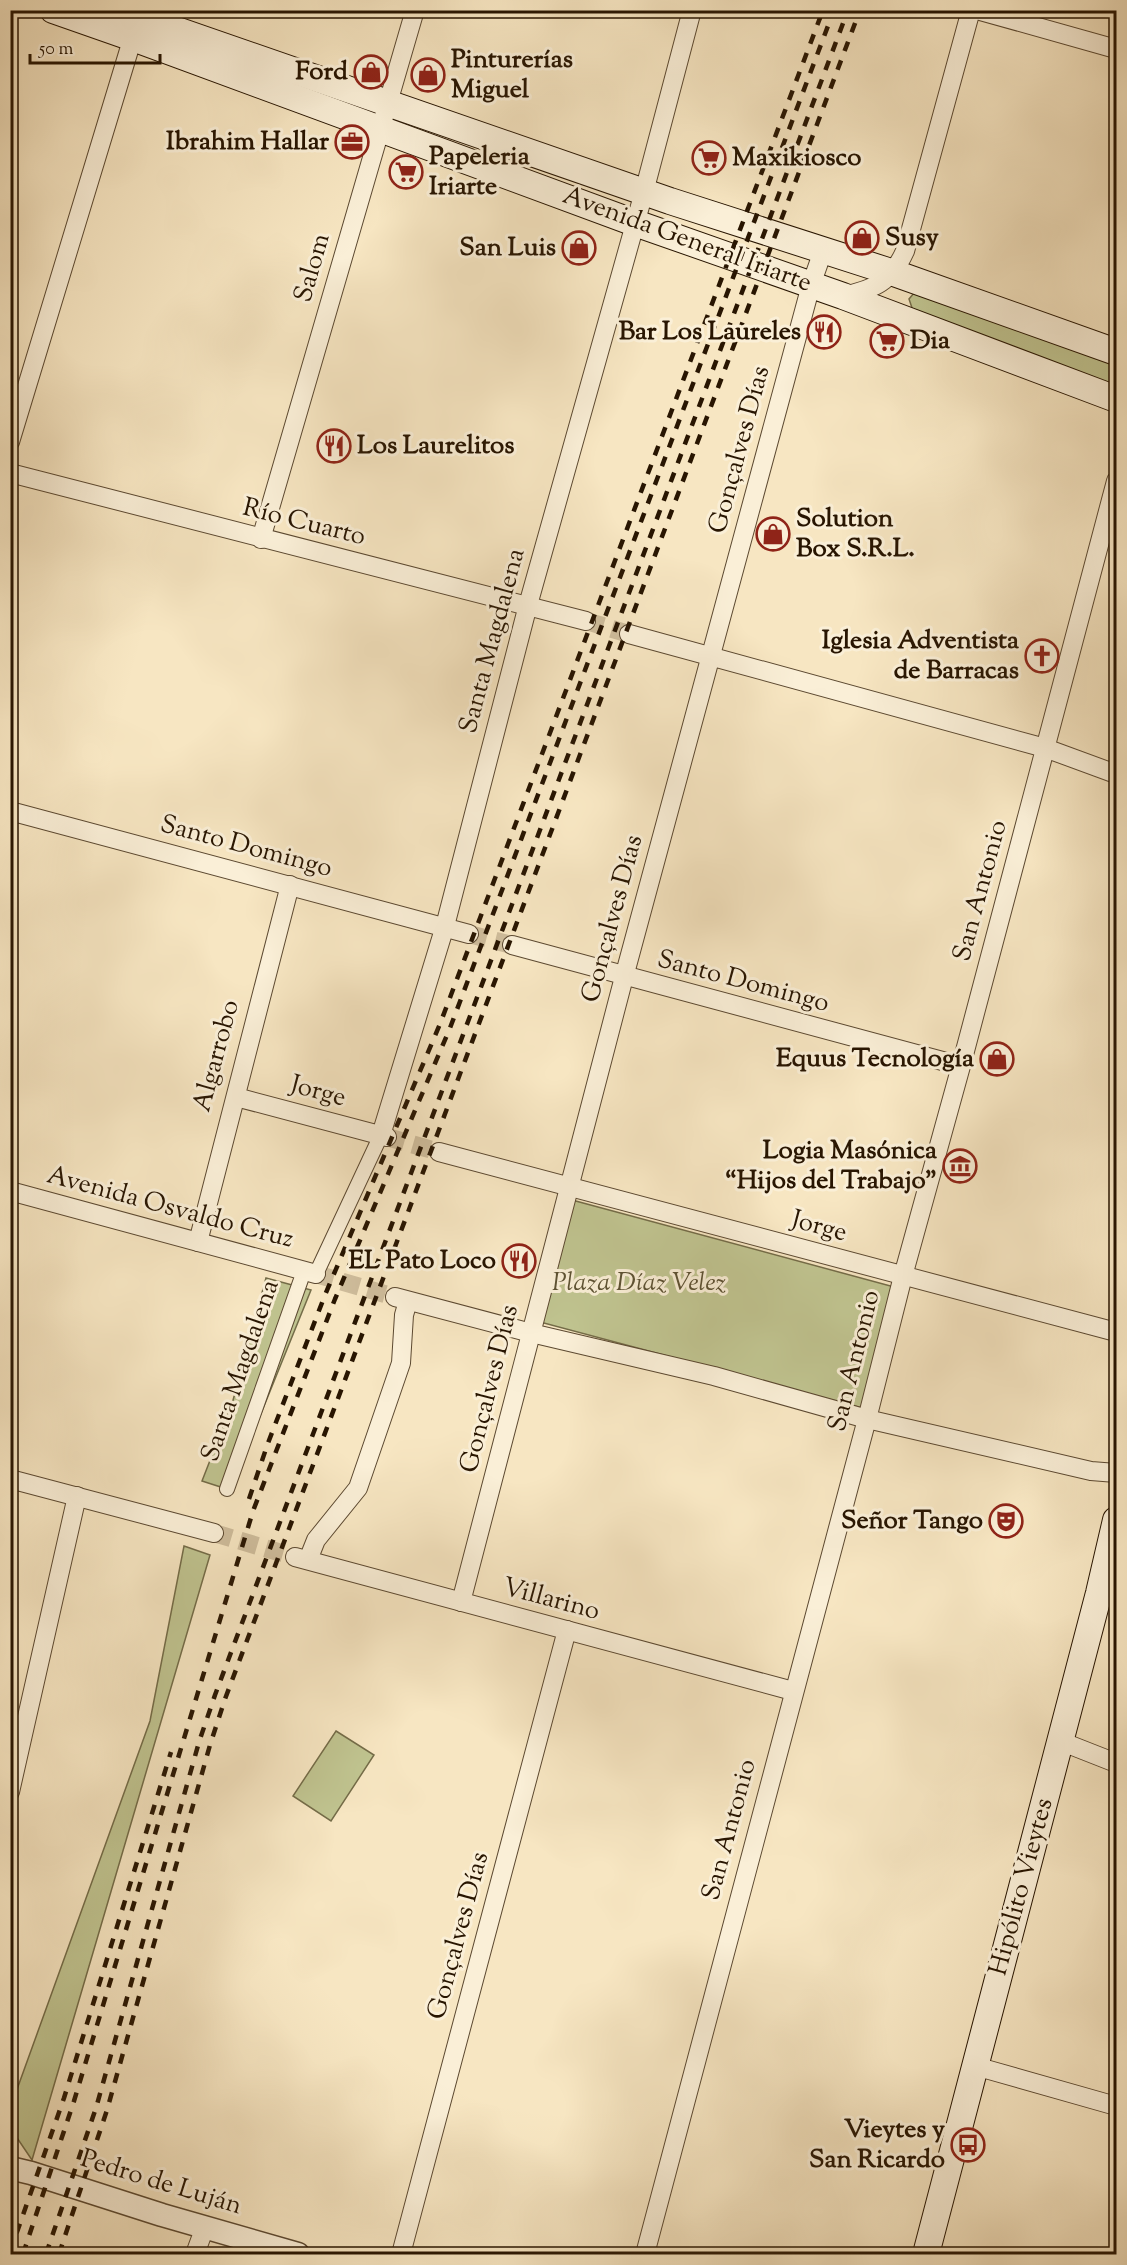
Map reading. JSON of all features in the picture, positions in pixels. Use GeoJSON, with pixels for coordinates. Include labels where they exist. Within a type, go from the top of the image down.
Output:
{"type":"FeatureCollection","features":[{"type":"Feature","properties":{"kind":"main road","name":"Avenida General Iriarte"},"geometry":{"type":"LineString","coordinates":[[53,10],[133,19],[387,103],[644,192],[894,273],[1116,352]]}},
{"type":"Feature","properties":{"kind":"main road","name":"Avenida General Iriarte"},"geometry":{"type":"LineString","coordinates":[[133,19],[380,129],[635,223],[843,296],[1116,399]]}},
{"type":"Feature","properties":{"kind":"main road","name":"Hipólito Vieytes"},"geometry":{"type":"LineString","coordinates":[[926,2254],[1116,1520]]}},
{"type":"Feature","properties":{"kind":"street","name":"Salom"},"geometry":{"type":"LineString","coordinates":[[261,539],[415,10]]}},
{"type":"Feature","properties":{"kind":"street","name":"Santa Magdalena"},"geometry":{"type":"LineString","coordinates":[[227,1489],[310,1273],[384,1136],[444,927],[528,604],[644,192],[692,10]]}},
{"type":"Feature","properties":{"kind":"street"},"geometry":{"type":"LineString","coordinates":[[843,296],[867,291],[879,285],[894,273],[905,251],[971,10]]}},
{"type":"Feature","properties":{"kind":"street"},"geometry":{"type":"LineString","coordinates":[[977,10],[1116,49]]}},
{"type":"Feature","properties":{"kind":"street"},"geometry":{"type":"LineString","coordinates":[[10,442],[133,19]]}},
{"type":"Feature","properties":{"kind":"street","name":"Gonçalves Días"},"geometry":{"type":"LineString","coordinates":[[461,1602],[624,977],[811,285],[823,251]]}},
{"type":"Feature","properties":{"kind":"street","name":"Río Cuarto"},"geometry":{"type":"LineString","coordinates":[[10,474],[261,539],[528,604],[586,621]]}},
{"type":"Feature","properties":{"kind":"street","name":"San Antonio"},"geometry":{"type":"LineString","coordinates":[[645,2254],[1116,481]]}},
{"type":"Feature","properties":{"kind":"street"},"geometry":{"type":"LineString","coordinates":[[630,634],[1045,748],[1116,774]]}},
{"type":"Feature","properties":{"kind":"street","name":"Santo Domingo"},"geometry":{"type":"LineString","coordinates":[[10,811],[469,934]]}},
{"type":"Feature","properties":{"kind":"street","name":"Algarrobo"},"geometry":{"type":"LineString","coordinates":[[198,1242],[290,885]]}},
{"type":"Feature","properties":{"kind":"street","name":"Santo Domingo"},"geometry":{"type":"LineString","coordinates":[[512,945],[961,1066]]}},
{"type":"Feature","properties":{"kind":"street","name":"Jorge"},"geometry":{"type":"LineString","coordinates":[[236,1097],[384,1136]]}},
{"type":"Feature","properties":{"kind":"street","name":"Jorge"},"geometry":{"type":"LineString","coordinates":[[439,1152],[1116,1332]]}},
{"type":"Feature","properties":{"kind":"street","name":"Avenida Osvaldo Cruz"},"geometry":{"type":"LineString","coordinates":[[10,1191],[310,1273]]}},
{"type":"Feature","properties":{"kind":"street","name":"Villarino"},"geometry":{"type":"LineString","coordinates":[[531,1333],[402,1299],[404,1315],[401,1363],[358,1488],[302,1559],[793,1690]]}},
{"type":"Feature","properties":{"kind":"street"},"geometry":{"type":"LineString","coordinates":[[531,1333],[714,1376],[867,1419],[1091,1471],[1116,1473]]}},
{"type":"Feature","properties":{"kind":"street"},"geometry":{"type":"LineString","coordinates":[[10,1479],[214,1533]]}},
{"type":"Feature","properties":{"kind":"street"},"geometry":{"type":"LineString","coordinates":[[10,1792],[77,1496]]}},
{"type":"Feature","properties":{"kind":"street","name":"Gonçalves Días"},"geometry":{"type":"LineString","coordinates":[[401,2254],[567,1630]]}},
{"type":"Feature","properties":{"kind":"street"},"geometry":{"type":"LineString","coordinates":[[1060,1741],[1116,1762]]}},
{"type":"Feature","properties":{"kind":"street"},"geometry":{"type":"LineString","coordinates":[[975,2066],[1116,2106]]}},
{"type":"Feature","properties":{"kind":"street","name":"Pedro de Luján"},"geometry":{"type":"LineString","coordinates":[[10,2158],[21,2170],[298,2254]]}},
{"type":"Feature","properties":{"kind":"street"},"geometry":{"type":"LineString","coordinates":[[195,2254],[205,2227]]}},
{"type":"Feature","properties":{"kind":"green space"},"geometry":{"type":"Polygon","coordinates":[[[914,293],[1116,361],[1116,387],[913,311],[909,299],[914,293]]]}},
{"type":"Feature","properties":{"kind":"green space","name":"Plaza Díaz Velez"},"geometry":{"type":"Polygon","coordinates":[[[572,1200],[898,1288],[866,1409],[540,1322],[572,1200]]]}},
{"type":"Feature","properties":{"kind":"green space"},"geometry":{"type":"Polygon","coordinates":[[[266,1278],[311,1290],[230,1490],[202,1481],[232,1404],[266,1278]]]}},
{"type":"Feature","properties":{"kind":"green space"},"geometry":{"type":"Polygon","coordinates":[[[184,1546],[210,1555],[32,2160],[11,2129],[11,2106],[150,1721],[184,1546]]]}},
{"type":"Feature","properties":{"kind":"green space"},"geometry":{"type":"Polygon","coordinates":[[[336,1731],[374,1755],[331,1821],[293,1796],[336,1731]]]}},
{"type":"Feature","properties":{"kind":"tunnel"},"geometry":{"type":"LineString","coordinates":[[586,621],[629,634]]}},
{"type":"Feature","properties":{"kind":"tunnel"},"geometry":{"type":"LineString","coordinates":[[469,934],[512,945]]}},
{"type":"Feature","properties":{"kind":"tunnel"},"geometry":{"type":"LineString","coordinates":[[387,1137],[439,1152]]}},
{"type":"Feature","properties":{"kind":"tunnel"},"geometry":{"type":"LineString","coordinates":[[316,1274],[395,1297]]}},
{"type":"Feature","properties":{"kind":"tunnel"},"geometry":{"type":"LineString","coordinates":[[214,1533],[295,1557]]}},
{"type":"Feature","properties":{"kind":"railway"},"geometry":{"type":"LineString","coordinates":[[249,1499],[325,1295],[440,1024],[823,10]]}},
{"type":"Feature","properties":{"kind":"railway"},"geometry":{"type":"LineString","coordinates":[[23,2254],[74,2101],[253,1511],[335,1299],[450,1028],[834,10]]}},
{"type":"Feature","properties":{"kind":"railway"},"geometry":{"type":"LineString","coordinates":[[46,2254],[96,2108],[199,1742],[215,1695],[848,10]]}},
{"type":"Feature","properties":{"kind":"railway"},"geometry":{"type":"LineString","coordinates":[[59,2254],[107,2110],[225,1699],[860,10]]}},
{"type":"Feature","properties":{"kind":"railway"},"geometry":{"type":"LineString","coordinates":[[10,2252],[64,2098],[171,1752]]}},
{"type":"Feature","properties":{"kind":"place","name":"Ford"},"geometry":{"type":"Point","coordinates":[371,72]}},
{"type":"Feature","properties":{"kind":"place","name":"Pinturerías Miguel"},"geometry":{"type":"Point","coordinates":[428,75]}},
{"type":"Feature","properties":{"kind":"place","name":"Ibrahim Hallar"},"geometry":{"type":"Point","coordinates":[352,142]}},
{"type":"Feature","properties":{"kind":"place","name":"Maxikiosco"},"geometry":{"type":"Point","coordinates":[709,158]}},
{"type":"Feature","properties":{"kind":"place","name":"Papeleria Iriarte"},"geometry":{"type":"Point","coordinates":[406,172]}},
{"type":"Feature","properties":{"kind":"place","name":"Susy"},"geometry":{"type":"Point","coordinates":[862,238]}},
{"type":"Feature","properties":{"kind":"place","name":"San Luis"},"geometry":{"type":"Point","coordinates":[579,248]}},
{"type":"Feature","properties":{"kind":"place","name":"Bar Los Laureles"},"geometry":{"type":"Point","coordinates":[824,332]}},
{"type":"Feature","properties":{"kind":"place","name":"Dia"},"geometry":{"type":"Point","coordinates":[887,341]}},
{"type":"Feature","properties":{"kind":"place","name":"Los Laurelitos"},"geometry":{"type":"Point","coordinates":[334,446]}},
{"type":"Feature","properties":{"kind":"place","name":"Solution Box S.R.L."},"geometry":{"type":"Point","coordinates":[773,534]}},
{"type":"Feature","properties":{"kind":"place","name":"Iglesia Adventista de Barracas"},"geometry":{"type":"Point","coordinates":[1042,656]}},
{"type":"Feature","properties":{"kind":"place","name":"Equus Tecnología"},"geometry":{"type":"Point","coordinates":[997,1059]}},
{"type":"Feature","properties":{"kind":"place","name":"Logia Masónica “Hijos del Trabajo”"},"geometry":{"type":"Point","coordinates":[960,1166]}},
{"type":"Feature","properties":{"kind":"place","name":"EL Pato Loco"},"geometry":{"type":"Point","coordinates":[519,1261]}},
{"type":"Feature","properties":{"kind":"place","name":"Señor Tango"},"geometry":{"type":"Point","coordinates":[1006,1521]}},
{"type":"Feature","properties":{"kind":"place","name":"Vieytes y San Ricardo"},"geometry":{"type":"Point","coordinates":[968,2145]}}]}
